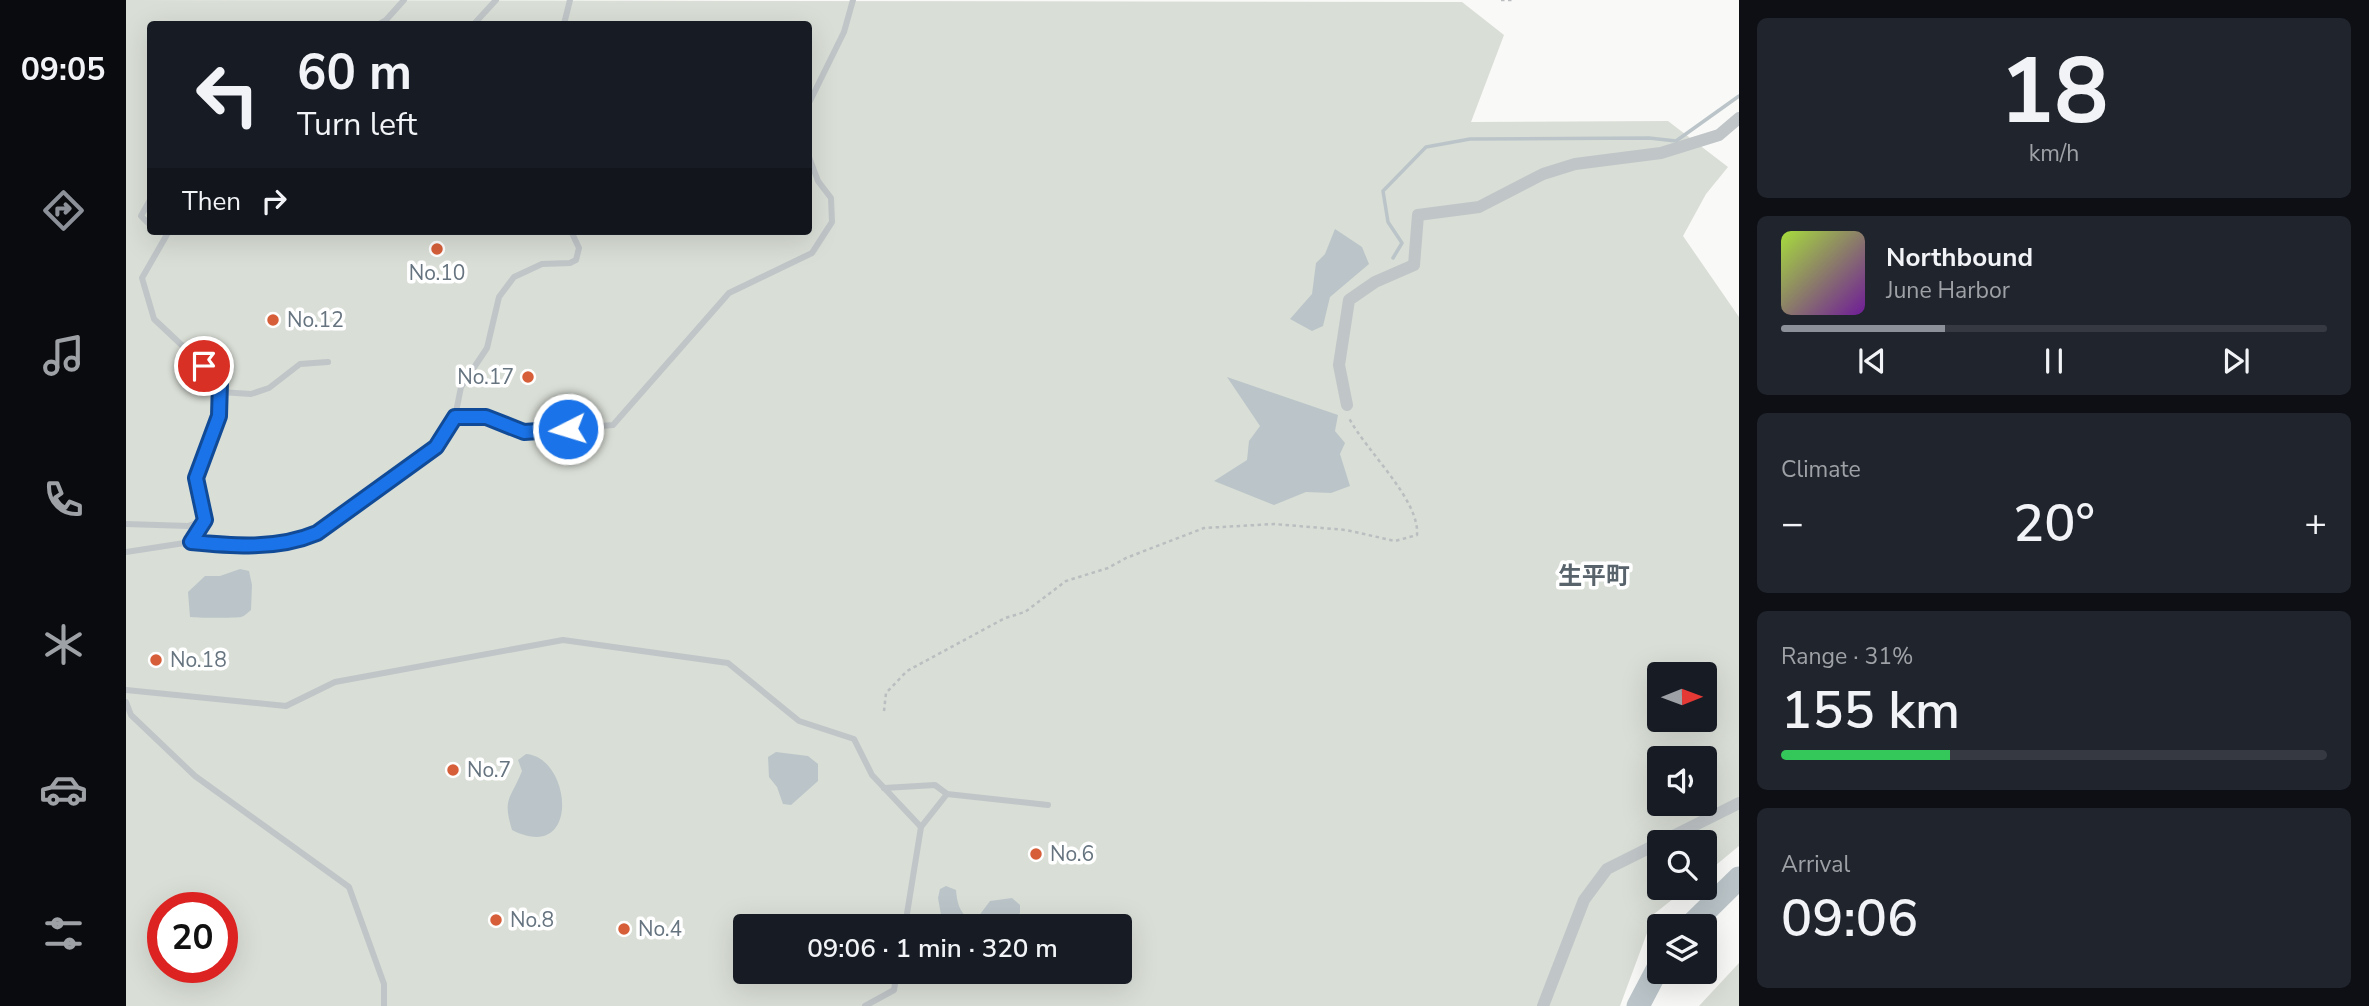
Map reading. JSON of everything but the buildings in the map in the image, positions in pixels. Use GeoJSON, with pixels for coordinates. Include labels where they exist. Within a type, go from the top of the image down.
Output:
{"type":"FeatureCollection","features":[{"type":"Feature","properties":{"kind":"street"},"geometry":{"type":"LineString","coordinates":[[1347,405],[1339,365],[1349,300],[1375,282],[1414,265],[1418,215],[1479,207],[1542,174],[1575,164],[1661,153],[1718,135],[1739,118]]}},
{"type":"Feature","properties":{"kind":"street"},"geometry":{"type":"LineString","coordinates":[[1543,1006],[1584,900],[1607,869],[1739,803]]}},
{"type":"Feature","properties":{"kind":"lane"},"geometry":{"type":"LineString","coordinates":[[382,21],[404,0]]}},
{"type":"Feature","properties":{"kind":"lane"},"geometry":{"type":"LineString","coordinates":[[477,21],[496,0]]}},
{"type":"Feature","properties":{"kind":"lane"},"geometry":{"type":"LineString","coordinates":[[565,21],[570,0]]}},
{"type":"Feature","properties":{"kind":"lane"},"geometry":{"type":"LineString","coordinates":[[812,97],[844,32],[853,0]]}},
{"type":"Feature","properties":{"kind":"lane"},"geometry":{"type":"LineString","coordinates":[[455,417],[486,417],[524,432],[613,425],[729,293],[812,253],[832,222],[831,198],[818,181],[812,166]]}},
{"type":"Feature","properties":{"kind":"lane"},"geometry":{"type":"LineString","coordinates":[[147,205],[141,216],[147,222]]}},
{"type":"Feature","properties":{"kind":"lane"},"geometry":{"type":"LineString","coordinates":[[160,235],[165,239]]}},
{"type":"Feature","properties":{"kind":"lane"},"geometry":{"type":"LineString","coordinates":[[167,235],[142,278],[154,319],[220,382],[219,416],[196,478],[205,520],[191,542]]}},
{"type":"Feature","properties":{"kind":"lane"},"geometry":{"type":"LineString","coordinates":[[126,552],[191,542],[239,547],[298,541],[317,533],[436,447],[455,417],[461,387],[487,348],[499,297],[514,277],[542,264],[570,263],[576,260],[579,248],[573,235]]}},
{"type":"Feature","properties":{"kind":"lane"},"geometry":{"type":"LineString","coordinates":[[220,392],[251,394],[269,388],[300,364],[328,362]]}},
{"type":"Feature","properties":{"kind":"lane"},"geometry":{"type":"LineString","coordinates":[[126,524],[188,526],[205,520]]}},
{"type":"Feature","properties":{"kind":"lane"},"geometry":{"type":"LineString","coordinates":[[126,690],[286,706],[335,682],[562,640],[728,663],[799,721],[853,739],[872,775],[921,827]]}},
{"type":"Feature","properties":{"kind":"lane"},"geometry":{"type":"LineString","coordinates":[[126,702],[131,715],[195,776],[349,887],[384,984],[384,1006]]}},
{"type":"Feature","properties":{"kind":"lane"},"geometry":{"type":"LineString","coordinates":[[884,788],[935,785],[947,794],[1048,805]]}},
{"type":"Feature","properties":{"kind":"lane"},"geometry":{"type":"LineString","coordinates":[[907,914],[921,827],[947,794]]}},
{"type":"Feature","properties":{"kind":"lane"},"geometry":{"type":"LineString","coordinates":[[865,1006],[894,990],[895,984]]}},
{"type":"Feature","properties":{"kind":"path"},"geometry":{"type":"LineString","coordinates":[[1501,0],[1515,0]]}},
{"type":"Feature","properties":{"kind":"path"},"geometry":{"type":"LineString","coordinates":[[884,711],[886,693],[907,671],[1005,618],[1026,612],[1066,581],[1108,568],[1126,558],[1204,528],[1274,524],[1346,530],[1395,541],[1412,539],[1417,535],[1417,523],[1404,494],[1361,440],[1349,416],[1347,405]]}},
{"type":"Feature","properties":{"kind":"shaded area"},"geometry":{"type":"Polygon","coordinates":[[[126,0],[1462,2],[1504,35],[1471,122],[1668,121],[1728,167],[1706,194],[1683,236],[1739,317],[1739,846],[1717,864],[1717,830],[1647,830],[1647,900],[1672,900],[1654,914],[1647,914],[1647,933],[1620,1006],[126,1006],[126,0]]]}},
{"type":"Feature","properties":{"kind":"shaded area"},"geometry":{"type":"Polygon","coordinates":[[[1335,229],[1362,247],[1369,264],[1330,297],[1323,326],[1312,331],[1290,319],[1312,294],[1316,263],[1325,254],[1335,229]]]}},
{"type":"Feature","properties":{"kind":"shaded area"},"geometry":{"type":"Polygon","coordinates":[[[1227,377],[1338,415],[1335,431],[1345,443],[1340,454],[1350,486],[1331,493],[1306,492],[1274,505],[1214,481],[1247,460],[1249,441],[1260,426],[1227,377]]]}},
{"type":"Feature","properties":{"kind":"shaded area"},"geometry":{"type":"Polygon","coordinates":[[[240,569],[249,571],[252,585],[251,610],[238,617],[190,617],[188,592],[205,576],[220,576],[240,569]]]}},
{"type":"Feature","properties":{"kind":"shaded area"},"geometry":{"type":"Polygon","coordinates":[[[776,752],[808,756],[818,764],[818,781],[791,805],[783,804],[777,787],[769,777],[768,757],[776,752]]]}},
{"type":"Feature","properties":{"kind":"shaded area"},"geometry":{"type":"Polygon","coordinates":[[[526,754],[541,760],[553,772],[560,789],[562,806],[559,822],[550,833],[534,837],[512,830],[508,811],[509,799],[522,771],[518,760],[526,754]]]}},
{"type":"Feature","properties":{"kind":"shaded area"},"geometry":{"type":"Polygon","coordinates":[[[946,886],[956,890],[963,914],[941,914],[938,898],[940,889],[946,886]]]}},
{"type":"Feature","properties":{"kind":"shaded area"},"geometry":{"type":"Polygon","coordinates":[[[1012,898],[1020,905],[1020,913],[980,914],[990,901],[1012,898]]]}},
{"type":"Feature","properties":{"kind":"shaded area"},"geometry":{"type":"Polygon","coordinates":[[[1739,963],[1739,1006],[1699,1006],[1739,963]]]}},
{"type":"Feature","properties":{"kind":"waterway"},"geometry":{"type":"LineString","coordinates":[[1393,258],[1402,243],[1388,222],[1383,191],[1426,147],[1470,139],[1649,138],[1676,141],[1739,96]]}},
{"type":"Feature","properties":{"kind":"waterway"},"geometry":{"type":"LineString","coordinates":[[1702,914],[1739,878]]}},
{"type":"Feature","properties":{"kind":"waterway"},"geometry":{"type":"LineString","coordinates":[[1638,1006],[1650,984]]}},
{"type":"Feature","properties":{"kind":"place","name":"No.10"},"geometry":{"type":"Point","coordinates":[437,249]}},
{"type":"Feature","properties":{"kind":"place","name":"No.12"},"geometry":{"type":"Point","coordinates":[273,320]}},
{"type":"Feature","properties":{"kind":"place","name":"No.17"},"geometry":{"type":"Point","coordinates":[528,377]}},
{"type":"Feature","properties":{"kind":"place","name":"No.18"},"geometry":{"type":"Point","coordinates":[156,660]}},
{"type":"Feature","properties":{"kind":"place","name":"No.7"},"geometry":{"type":"Point","coordinates":[453,770]}},
{"type":"Feature","properties":{"kind":"place","name":"No.6"},"geometry":{"type":"Point","coordinates":[1036,854]}},
{"type":"Feature","properties":{"kind":"place","name":"No.8"},"geometry":{"type":"Point","coordinates":[496,920]}},
{"type":"Feature","properties":{"kind":"place","name":"No.4"},"geometry":{"type":"Point","coordinates":[624,929]}},
{"type":"Feature","properties":{"kind":"district","name":"生平町"},"geometry":{"type":"Point","coordinates":[1594,576]}},
{"type":"Feature","properties":{"kind":"route"},"geometry":{"type":"LineString","coordinates":[[204,366],[220,382],[219,416],[196,478],[205,520],[191,542],[239,547],[298,541],[317,533],[436,447],[455,417],[486,417],[524,432],[568,429]]}}]}
